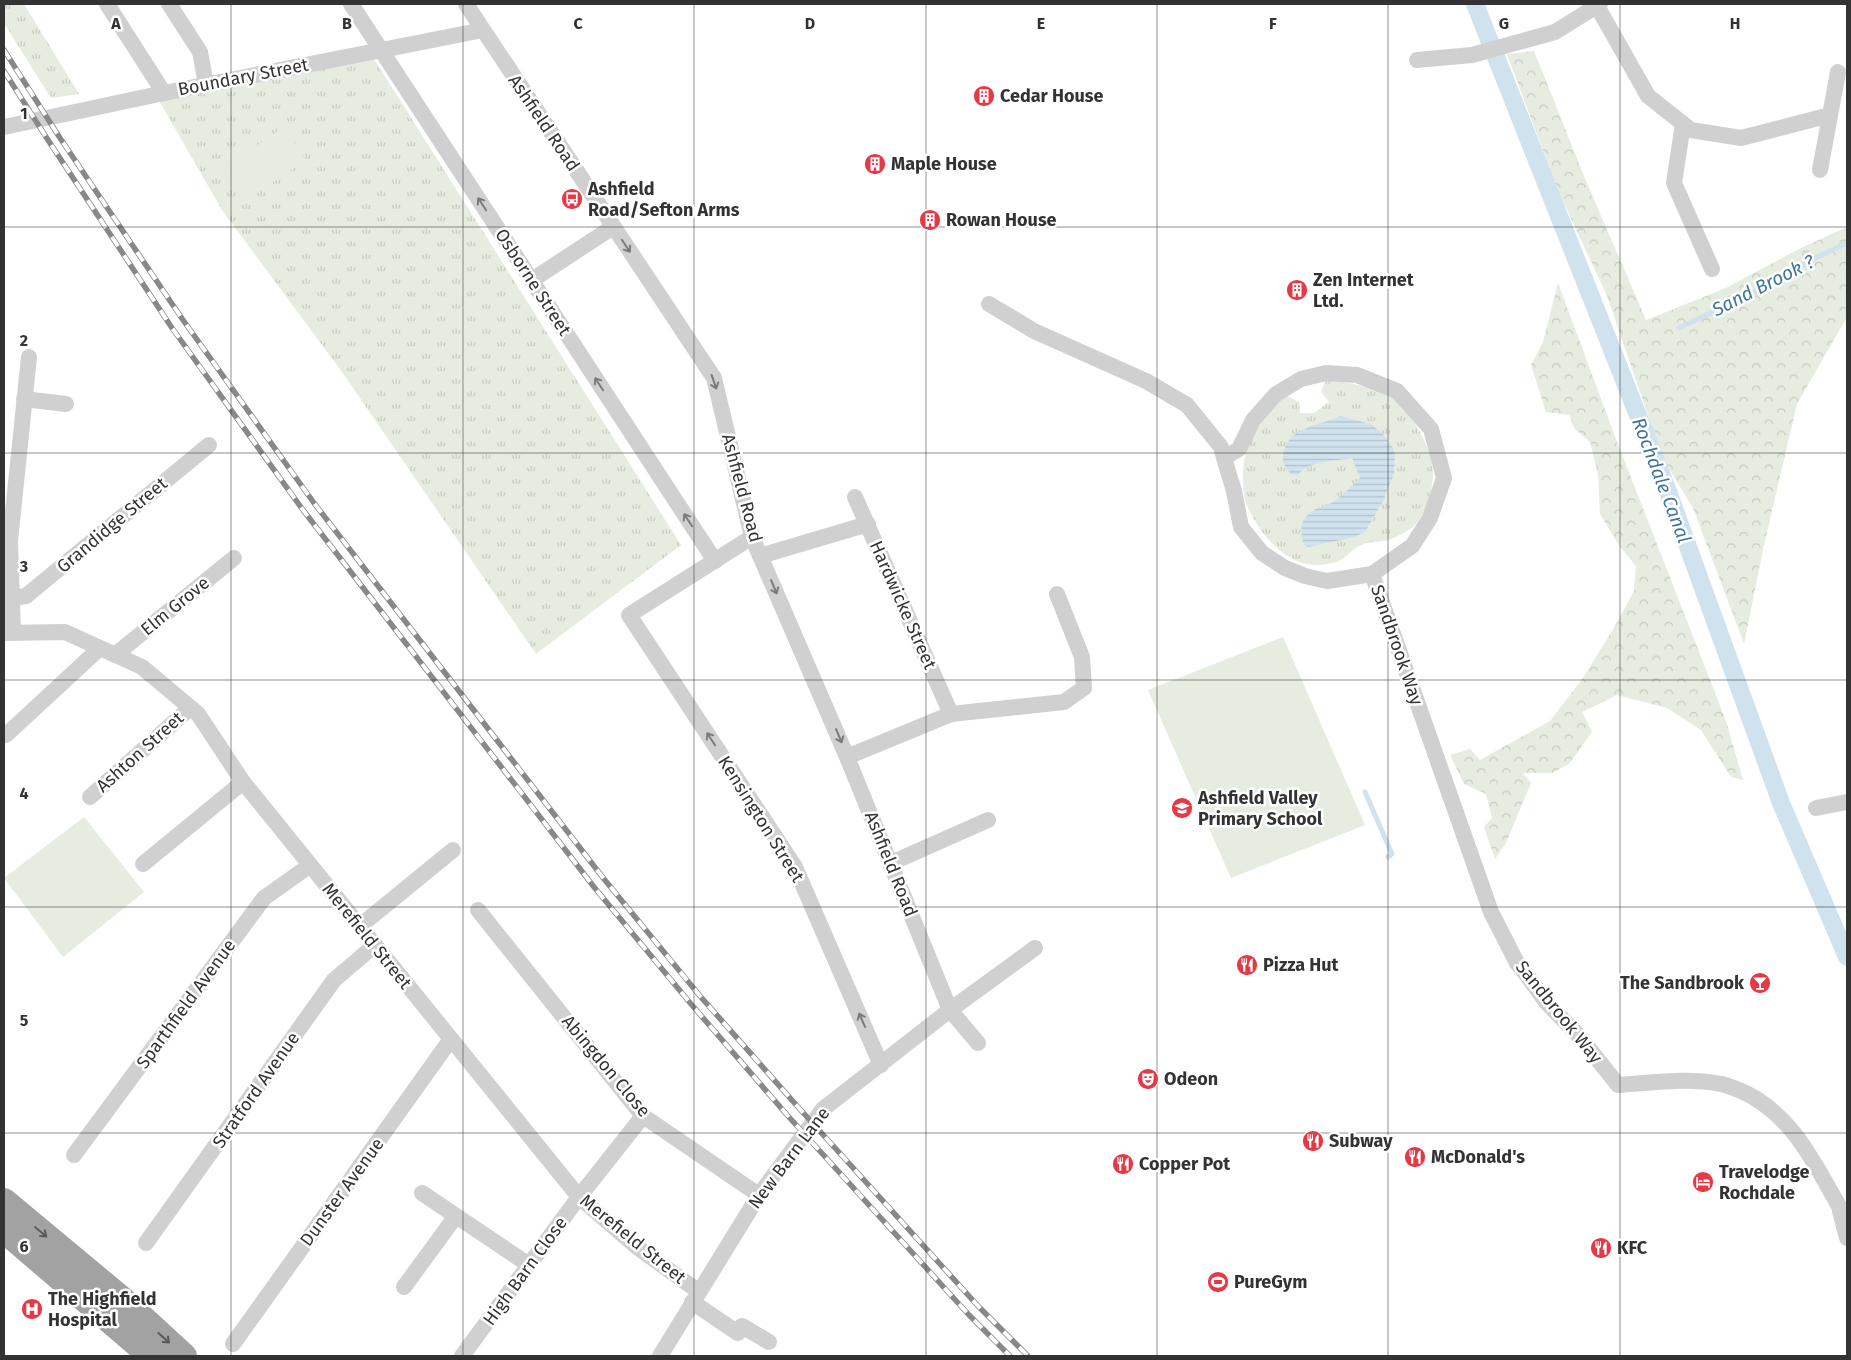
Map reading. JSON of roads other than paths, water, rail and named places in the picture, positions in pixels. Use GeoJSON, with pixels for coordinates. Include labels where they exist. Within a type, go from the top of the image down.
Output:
{"type":"FeatureCollection","features":[{"type":"Feature","properties":{"kind":"highway"},"geometry":{"type":"LineString","coordinates":[[4,1201],[123,1300],[184,1356]]}},
{"type":"Feature","properties":{"kind":"highway"},"geometry":{"type":"LineString","coordinates":[[4,1231],[151,1356]]}},
{"type":"Feature","properties":{"kind":"street"},"geometry":{"type":"LineString","coordinates":[[107,4],[164,93]]}},
{"type":"Feature","properties":{"kind":"street"},"geometry":{"type":"LineString","coordinates":[[169,4],[200,52],[206,84]]}},
{"type":"Feature","properties":{"kind":"street","name":"Osborne Street"},"geometry":{"type":"LineString","coordinates":[[351,4],[715,561]]}},
{"type":"Feature","properties":{"kind":"street","name":"Ashfield Road"},"geometry":{"type":"LineString","coordinates":[[466,4],[714,378],[752,537],[847,757],[950,1010],[978,1043]]}},
{"type":"Feature","properties":{"kind":"street"},"geometry":{"type":"LineString","coordinates":[[1417,60],[1472,56],[1555,32],[1599,5],[1648,96],[1691,130],[1741,138],[1830,115]]}},
{"type":"Feature","properties":{"kind":"street","name":"Boundary Street"},"geometry":{"type":"LineString","coordinates":[[4,127],[206,84],[483,30]]}},
{"type":"Feature","properties":{"kind":"street"},"geometry":{"type":"LineString","coordinates":[[1820,170],[1838,72]]}},
{"type":"Feature","properties":{"kind":"street"},"geometry":{"type":"LineString","coordinates":[[1683,124],[1674,183],[1712,269]]}},
{"type":"Feature","properties":{"kind":"street"},"geometry":{"type":"LineString","coordinates":[[532,280],[613,227]]}},
{"type":"Feature","properties":{"kind":"street"},"geometry":{"type":"LineString","coordinates":[[989,304],[1034,331],[1146,381],[1187,404],[1221,447],[1224,458],[1234,491],[1241,527],[1262,553],[1285,568],[1305,576],[1327,581],[1372,574],[1412,546],[1430,518],[1444,478],[1431,429],[1397,391],[1357,374],[1326,373],[1301,379],[1276,394],[1253,420],[1239,449],[1224,458]]}},
{"type":"Feature","properties":{"kind":"street"},"geometry":{"type":"LineString","coordinates":[[8,633],[12,598],[10,541],[29,357]]}},
{"type":"Feature","properties":{"kind":"street"},"geometry":{"type":"LineString","coordinates":[[24,399],[66,404]]}},
{"type":"Feature","properties":{"kind":"street","name":"Grandidge Street"},"geometry":{"type":"LineString","coordinates":[[12,598],[26,596],[209,445]]}},
{"type":"Feature","properties":{"kind":"street","name":"Hardwicke Street"},"geometry":{"type":"LineString","coordinates":[[855,497],[951,714]]}},
{"type":"Feature","properties":{"kind":"street"},"geometry":{"type":"LineString","coordinates":[[760,556],[868,524]]}},
{"type":"Feature","properties":{"kind":"street"},"geometry":{"type":"LineString","coordinates":[[715,561],[752,537]]}},
{"type":"Feature","properties":{"kind":"street","name":"Elm Grove"},"geometry":{"type":"LineString","coordinates":[[6,735],[108,652],[234,558]]}},
{"type":"Feature","properties":{"kind":"street","name":"Kensington Street"},"geometry":{"type":"LineString","coordinates":[[715,561],[629,614],[795,867],[882,1065]]}},
{"type":"Feature","properties":{"kind":"street","name":"Sandbrook Way"},"geometry":{"type":"LineString","coordinates":[[1372,574],[1491,912],[1517,962],[1531,982],[1547,1003],[1579,1036],[1618,1085],[1691,1081],[1722,1084],[1751,1095],[1774,1111],[1796,1134],[1843,1213]]}},
{"type":"Feature","properties":{"kind":"street"},"geometry":{"type":"LineString","coordinates":[[847,757],[951,714],[1064,702],[1084,688],[1082,656],[1057,594]]}},
{"type":"Feature","properties":{"kind":"street","name":"Merefield Street"},"geometry":{"type":"LineString","coordinates":[[8,633],[65,632],[142,667],[198,714],[243,782],[309,866],[360,926],[579,1198],[738,1333],[742,1326],[769,1342]]}},
{"type":"Feature","properties":{"kind":"street","name":"Ashton Street"},"geometry":{"type":"LineString","coordinates":[[90,797],[190,708]]}},
{"type":"Feature","properties":{"kind":"street"},"geometry":{"type":"LineString","coordinates":[[143,864],[243,782]]}},
{"type":"Feature","properties":{"kind":"street"},"geometry":{"type":"LineString","coordinates":[[1816,808],[1847,802]]}},
{"type":"Feature","properties":{"kind":"street"},"geometry":{"type":"LineString","coordinates":[[891,864],[988,820]]}},
{"type":"Feature","properties":{"kind":"street"},"geometry":{"type":"LineString","coordinates":[[360,926],[453,850]]}},
{"type":"Feature","properties":{"kind":"street","name":"Sparthfield Avenue"},"geometry":{"type":"LineString","coordinates":[[74,1155],[264,898],[309,866]]}},
{"type":"Feature","properties":{"kind":"street","name":"Abingdon Close"},"geometry":{"type":"LineString","coordinates":[[478,910],[643,1116],[758,1195]]}},
{"type":"Feature","properties":{"kind":"street","name":"Stratford Avenue"},"geometry":{"type":"LineString","coordinates":[[146,1243],[334,980],[375,945]]}},
{"type":"Feature","properties":{"kind":"street","name":"New Barn Lane"},"geometry":{"type":"LineString","coordinates":[[660,1356],[758,1195],[824,1108],[882,1065],[950,1010],[1035,948]]}},
{"type":"Feature","properties":{"kind":"street","name":"Dunster Avenue"},"geometry":{"type":"LineString","coordinates":[[233,1344],[451,1039]]}},
{"type":"Feature","properties":{"kind":"street","name":"High Barn Close"},"geometry":{"type":"LineString","coordinates":[[462,1356],[579,1198],[643,1116]]}},
{"type":"Feature","properties":{"kind":"street"},"geometry":{"type":"LineString","coordinates":[[422,1192],[529,1265]]}},
{"type":"Feature","properties":{"kind":"street"},"geometry":{"type":"LineString","coordinates":[[1843,1213],[1847,1238]]}},
{"type":"Feature","properties":{"kind":"street"},"geometry":{"type":"LineString","coordinates":[[404,1287],[456,1216]]}},
{"type":"Feature","properties":{"kind":"water"},"geometry":{"type":"Polygon","coordinates":[[[1340,416],[1371,424],[1382,433],[1395,454],[1394,474],[1383,501],[1365,532],[1354,537],[1308,547],[1304,545],[1301,528],[1304,519],[1312,511],[1336,500],[1360,478],[1352,458],[1315,464],[1302,470],[1298,475],[1292,475],[1285,466],[1283,455],[1291,438],[1297,433],[1340,416]]]}},
{"type":"Feature","properties":{"kind":"waterway","name":"Rochdale Canal"},"geometry":{"type":"LineString","coordinates":[[1475,4],[1666,486],[1781,803],[1847,957]]}},
{"type":"Feature","properties":{"kind":"waterway","name":"Sand Brook ?"},"geometry":{"type":"LineString","coordinates":[[1679,328],[1774,283],[1817,257],[1847,243]]}},
{"type":"Feature","properties":{"kind":"waterway"},"geometry":{"type":"LineString","coordinates":[[1365,792],[1392,854],[1388,857]]}},
{"type":"Feature","properties":{"kind":"railway"},"geometry":{"type":"LineString","coordinates":[[4,50],[60,138],[183,320],[314,503],[604,879],[700,996],[798,1107],[978,1306],[1028,1356]]}},
{"type":"Feature","properties":{"kind":"railway"},"geometry":{"type":"LineString","coordinates":[[4,71],[172,328],[303,510],[594,887],[691,1004],[788,1116],[969,1315],[1010,1356]]}},
{"type":"Feature","properties":{"kind":"place","name":"Cedar House"},"geometry":{"type":"Point","coordinates":[984,96]}},
{"type":"Feature","properties":{"kind":"place","name":"Maple House"},"geometry":{"type":"Point","coordinates":[875,164]}},
{"type":"Feature","properties":{"kind":"place","name":"Ashfield Road/Sefton Arms"},"geometry":{"type":"Point","coordinates":[572,199]}},
{"type":"Feature","properties":{"kind":"place","name":"Rowan House"},"geometry":{"type":"Point","coordinates":[930,220]}},
{"type":"Feature","properties":{"kind":"place","name":"Zen Internet Ltd."},"geometry":{"type":"Point","coordinates":[1297,290]}},
{"type":"Feature","properties":{"kind":"place","name":"Ashfield Valley Primary School"},"geometry":{"type":"Point","coordinates":[1182,808]}},
{"type":"Feature","properties":{"kind":"place","name":"Pizza Hut"},"geometry":{"type":"Point","coordinates":[1247,965]}},
{"type":"Feature","properties":{"kind":"place","name":"The Sandbrook"},"geometry":{"type":"Point","coordinates":[1760,983]}},
{"type":"Feature","properties":{"kind":"place","name":"Odeon"},"geometry":{"type":"Point","coordinates":[1148,1079]}},
{"type":"Feature","properties":{"kind":"place","name":"Subway"},"geometry":{"type":"Point","coordinates":[1313,1141]}},
{"type":"Feature","properties":{"kind":"place","name":"McDonald's"},"geometry":{"type":"Point","coordinates":[1415,1157]}},
{"type":"Feature","properties":{"kind":"place","name":"Copper Pot"},"geometry":{"type":"Point","coordinates":[1123,1164]}},
{"type":"Feature","properties":{"kind":"place","name":"Travelodge Rochdale"},"geometry":{"type":"Point","coordinates":[1703,1182]}},
{"type":"Feature","properties":{"kind":"place","name":"KFC"},"geometry":{"type":"Point","coordinates":[1601,1248]}},
{"type":"Feature","properties":{"kind":"place","name":"PureGym"},"geometry":{"type":"Point","coordinates":[1218,1282]}},
{"type":"Feature","properties":{"kind":"place","name":"The Highfield Hospital"},"geometry":{"type":"Point","coordinates":[32,1309]}}]}
